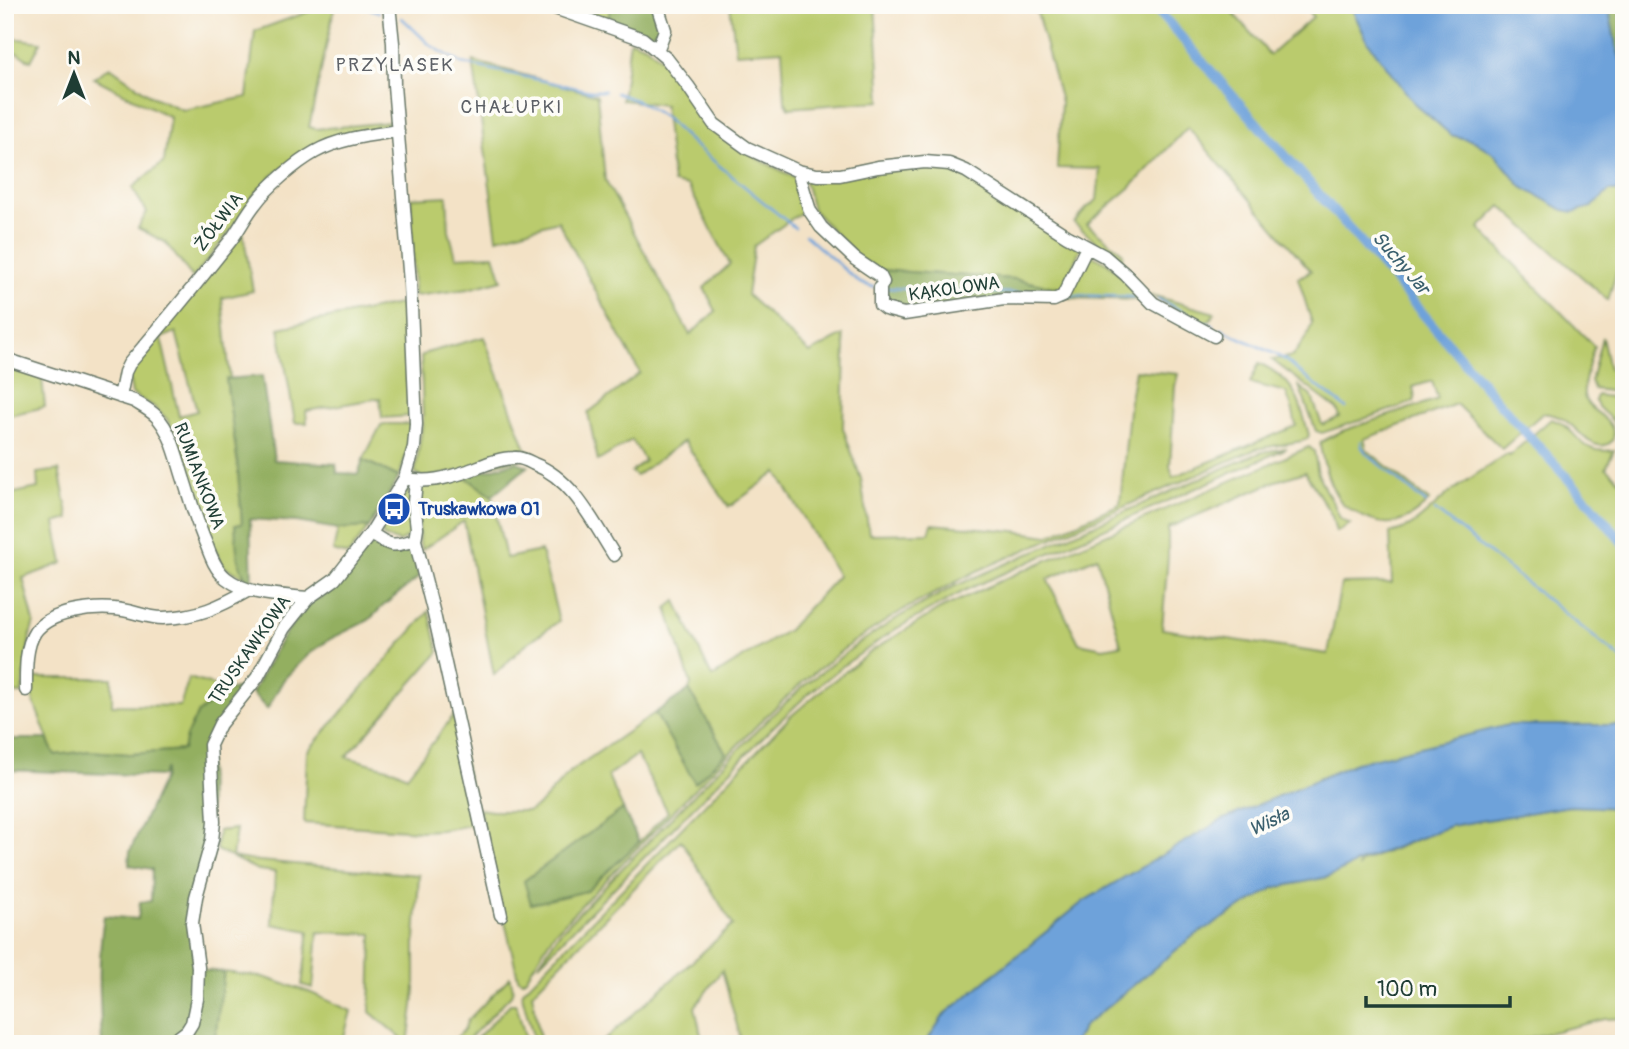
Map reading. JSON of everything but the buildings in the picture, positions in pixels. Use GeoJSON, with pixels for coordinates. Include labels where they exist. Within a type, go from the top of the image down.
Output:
{"type":"FeatureCollection","features":[{"type":"Feature","properties":{"kind":"street","name":"TRUSKAWKOWA"},"geometry":{"type":"LineString","coordinates":[[170,1044],[187,1031],[197,999],[198,967],[192,923],[214,822],[210,745],[220,724],[257,678],[284,628],[308,598],[335,579],[410,480],[416,424],[410,283],[389,5]]}},
{"type":"Feature","properties":{"kind":"street"},"geometry":{"type":"LineString","coordinates":[[546,5],[643,39],[667,59],[713,124],[747,148],[798,171],[817,175],[840,176],[878,167],[925,162],[949,164],[966,171],[1104,256],[1153,303],[1214,336]]}},
{"type":"Feature","properties":{"kind":"street"},"geometry":{"type":"LineString","coordinates":[[657,5],[665,30],[657,51]]}},
{"type":"Feature","properties":{"kind":"street","name":"ŻÓŁWIA"},"geometry":{"type":"LineString","coordinates":[[120,397],[129,364],[182,303],[232,238],[256,201],[274,182],[315,152],[348,140],[398,131]]}},
{"type":"Feature","properties":{"kind":"street","name":"KĄKOLOWA"},"geometry":{"type":"LineString","coordinates":[[798,171],[810,211],[821,227],[855,259],[880,276],[883,282],[880,288],[880,305],[904,314],[1004,299],[1054,300],[1063,296],[1087,247]]}},
{"type":"Feature","properties":{"kind":"street","name":"RUMIANKOWA"},"geometry":{"type":"LineString","coordinates":[[5,359],[134,401],[148,409],[158,417],[175,452],[198,525],[217,569],[225,578],[249,590],[308,598]]}},
{"type":"Feature","properties":{"kind":"street"},"geometry":{"type":"LineString","coordinates":[[501,915],[415,540],[418,528],[410,480],[434,480],[504,458],[518,457],[546,469],[570,489],[614,555]]}},
{"type":"Feature","properties":{"kind":"street"},"geometry":{"type":"LineString","coordinates":[[371,533],[395,547],[415,540]]}},
{"type":"Feature","properties":{"kind":"street"},"geometry":{"type":"LineString","coordinates":[[26,690],[27,660],[36,631],[60,615],[97,608],[117,609],[159,618],[193,614],[210,611],[249,590]]}},
{"type":"Feature","properties":{"kind":"green space"},"geometry":{"type":"Polygon","coordinates":[[[327,5],[335,5],[309,127],[316,129],[391,122],[386,128],[314,146],[272,176],[254,195],[231,230],[193,278],[165,242],[138,228],[147,212],[132,188],[164,162],[170,117],[94,78],[110,67],[151,96],[183,110],[247,97],[255,31],[327,5]]]}},
{"type":"Feature","properties":{"kind":"green space"},"geometry":{"type":"Polygon","coordinates":[[[564,5],[611,5],[608,19],[564,5]]]}},
{"type":"Feature","properties":{"kind":"green space"},"geometry":{"type":"Polygon","coordinates":[[[611,5],[652,5],[661,27],[651,34],[608,19],[611,5]]]}},
{"type":"Feature","properties":{"kind":"green space"},"geometry":{"type":"Polygon","coordinates":[[[730,5],[875,5],[881,101],[789,108],[785,101],[782,50],[736,53],[730,5]]]}},
{"type":"Feature","properties":{"kind":"green space"},"geometry":{"type":"Polygon","coordinates":[[[1035,5],[1226,5],[1270,55],[1313,17],[1303,5],[1350,5],[1368,42],[1451,135],[1474,141],[1496,155],[1522,187],[1563,210],[1592,207],[1609,191],[1624,188],[1624,263],[1619,264],[1608,300],[1501,206],[1479,228],[1594,346],[1585,378],[1584,395],[1589,405],[1606,419],[1612,428],[1614,434],[1611,442],[1594,444],[1564,419],[1543,413],[1502,449],[1456,404],[1364,439],[1367,450],[1429,501],[1412,516],[1394,523],[1376,522],[1346,507],[1330,483],[1321,442],[1342,431],[1438,399],[1432,381],[1413,387],[1414,402],[1322,433],[1316,431],[1299,386],[1312,397],[1322,425],[1340,417],[1337,409],[1272,360],[1293,356],[1308,334],[1312,323],[1298,278],[1311,271],[1188,127],[1130,188],[1087,224],[1123,253],[1121,263],[1074,223],[1097,200],[1100,169],[1057,168],[1061,102],[1035,5]]]}},
{"type":"Feature","properties":{"kind":"green space"},"geometry":{"type":"Polygon","coordinates":[[[1608,5],[1624,5],[1624,70],[1616,46],[1608,5]]]}},
{"type":"Feature","properties":{"kind":"green space"},"geometry":{"type":"Polygon","coordinates":[[[5,37],[41,42],[31,61],[17,53],[5,52],[5,37]]]}},
{"type":"Feature","properties":{"kind":"green space"},"geometry":{"type":"Polygon","coordinates":[[[630,40],[646,46],[658,56],[706,118],[756,158],[794,177],[804,210],[754,246],[747,295],[810,353],[843,335],[843,428],[861,479],[869,534],[929,533],[932,524],[1048,536],[1120,504],[1135,370],[1178,374],[1170,466],[1173,477],[1296,426],[1286,392],[1250,383],[1259,363],[1281,377],[1294,392],[1309,435],[1302,441],[1256,449],[975,572],[903,610],[850,644],[764,718],[554,933],[522,981],[518,978],[479,809],[529,811],[540,804],[571,771],[655,713],[695,782],[726,753],[689,690],[691,684],[667,608],[676,601],[712,677],[788,630],[838,576],[777,472],[729,507],[684,441],[636,476],[631,472],[645,461],[632,440],[598,461],[588,413],[640,373],[558,221],[497,238],[473,61],[597,95],[605,180],[690,335],[716,311],[704,288],[730,264],[688,186],[673,183],[664,105],[622,100],[630,40]],[[637,755],[608,776],[623,809],[524,881],[639,842],[668,812],[637,755]]]}},
{"type":"Feature","properties":{"kind":"green space"},"geometry":{"type":"Polygon","coordinates":[[[911,166],[950,168],[1081,247],[1063,289],[1014,279],[880,270],[859,259],[813,210],[804,178],[911,166]]]}},
{"type":"Feature","properties":{"kind":"green space"},"geometry":{"type":"Polygon","coordinates":[[[447,196],[449,231],[456,257],[494,255],[502,280],[468,289],[414,296],[411,198],[447,196]]]}},
{"type":"Feature","properties":{"kind":"green space"},"geometry":{"type":"Polygon","coordinates":[[[242,226],[253,291],[222,298],[230,379],[226,379],[237,458],[242,524],[235,525],[244,577],[223,566],[204,527],[181,451],[167,419],[153,406],[132,394],[128,372],[242,226]],[[176,332],[161,338],[179,416],[197,411],[176,332]]]}},
{"type":"Feature","properties":{"kind":"green space"},"geometry":{"type":"Polygon","coordinates":[[[1086,254],[1110,265],[1142,300],[1071,298],[1067,295],[1086,254]]]}},
{"type":"Feature","properties":{"kind":"green space"},"geometry":{"type":"Polygon","coordinates":[[[880,270],[1014,279],[1063,289],[1052,296],[911,312],[886,307],[880,270]]]}},
{"type":"Feature","properties":{"kind":"green space"},"geometry":{"type":"Polygon","coordinates":[[[1151,295],[1215,313],[1203,328],[1151,295]]]}},
{"type":"Feature","properties":{"kind":"green space"},"geometry":{"type":"Polygon","coordinates":[[[404,303],[410,416],[382,418],[380,398],[306,411],[307,423],[295,423],[279,328],[404,303]]]}},
{"type":"Feature","properties":{"kind":"green space"},"geometry":{"type":"Polygon","coordinates":[[[484,337],[529,457],[425,478],[415,474],[423,420],[421,357],[426,353],[484,337]]]}},
{"type":"Feature","properties":{"kind":"green space"},"geometry":{"type":"Polygon","coordinates":[[[1602,337],[1609,369],[1624,376],[1624,393],[1594,389],[1591,381],[1602,337]]]}},
{"type":"Feature","properties":{"kind":"green space"},"geometry":{"type":"Polygon","coordinates":[[[5,365],[42,378],[45,407],[5,416],[5,365]]]}},
{"type":"Feature","properties":{"kind":"green space"},"geometry":{"type":"Polygon","coordinates":[[[262,376],[274,460],[336,464],[337,473],[358,474],[363,460],[399,477],[369,527],[338,529],[297,522],[250,519],[252,586],[242,572],[237,549],[235,525],[242,524],[237,458],[226,379],[262,376]]]}},
{"type":"Feature","properties":{"kind":"green space"},"geometry":{"type":"Polygon","coordinates":[[[1597,395],[1624,399],[1624,422],[1620,434],[1613,421],[1598,407],[1595,401],[1597,395]]]}},
{"type":"Feature","properties":{"kind":"green space"},"geometry":{"type":"Polygon","coordinates":[[[1551,419],[1567,428],[1592,449],[1614,450],[1606,468],[1624,484],[1624,726],[1613,725],[1356,763],[1222,820],[1084,901],[944,1015],[925,1044],[742,1044],[722,970],[695,1007],[703,1044],[600,1044],[733,925],[681,840],[532,993],[541,1044],[535,1044],[523,999],[524,990],[791,716],[873,650],[940,609],[1309,447],[1314,451],[1318,474],[1325,490],[1340,518],[1350,524],[1336,532],[1332,516],[1305,472],[1276,481],[1168,528],[1162,629],[1328,654],[1341,584],[1392,583],[1390,533],[1410,526],[1455,489],[1507,454],[1509,456],[1551,419]],[[1097,557],[1047,579],[1079,643],[1103,648],[1121,645],[1097,557]]]}},
{"type":"Feature","properties":{"kind":"green space"},"geometry":{"type":"Polygon","coordinates":[[[384,424],[410,424],[408,449],[399,477],[363,460],[384,424]]]}},
{"type":"Feature","properties":{"kind":"green space"},"geometry":{"type":"Polygon","coordinates":[[[1287,448],[966,590],[896,629],[844,665],[806,696],[538,965],[559,933],[769,718],[806,684],[856,645],[902,615],[953,587],[1249,457],[1287,448]]]}},
{"type":"Feature","properties":{"kind":"green space"},"geometry":{"type":"Polygon","coordinates":[[[517,462],[528,466],[492,496],[464,476],[517,462]]]}},
{"type":"Feature","properties":{"kind":"green space"},"geometry":{"type":"Polygon","coordinates":[[[59,470],[69,519],[55,523],[63,563],[23,578],[34,622],[22,693],[5,694],[5,495],[38,488],[37,473],[59,470]]]}},
{"type":"Feature","properties":{"kind":"green space"},"geometry":{"type":"Polygon","coordinates":[[[464,476],[492,496],[506,558],[541,551],[559,621],[526,644],[494,675],[464,521],[422,550],[419,542],[418,487],[464,476]]]}},
{"type":"Feature","properties":{"kind":"green space"},"geometry":{"type":"Polygon","coordinates":[[[406,488],[413,526],[410,536],[399,542],[383,536],[381,526],[391,510],[398,514],[400,510],[395,504],[406,488]]]}},
{"type":"Feature","properties":{"kind":"green space"},"geometry":{"type":"Polygon","coordinates":[[[369,527],[348,555],[333,551],[338,529],[369,527]]]}},
{"type":"Feature","properties":{"kind":"green space"},"geometry":{"type":"Polygon","coordinates":[[[372,543],[392,550],[414,548],[419,577],[369,620],[330,639],[308,655],[284,679],[267,709],[252,693],[279,643],[309,601],[322,597],[342,580],[372,543]]]}},
{"type":"Feature","properties":{"kind":"green space"},"geometry":{"type":"Polygon","coordinates":[[[429,611],[439,652],[346,757],[395,770],[407,776],[454,715],[478,824],[421,831],[304,823],[307,752],[429,611]]]}},
{"type":"Feature","properties":{"kind":"green space"},"geometry":{"type":"Polygon","coordinates":[[[29,678],[112,678],[112,705],[180,706],[189,678],[229,690],[198,714],[189,729],[183,750],[130,754],[89,751],[54,755],[30,692],[29,678]]]}},
{"type":"Feature","properties":{"kind":"green space"},"geometry":{"type":"Polygon","coordinates":[[[244,688],[208,745],[209,834],[198,878],[193,969],[224,972],[214,1044],[102,1044],[100,964],[104,916],[138,919],[140,902],[151,901],[152,869],[129,865],[130,851],[166,768],[162,776],[5,770],[5,739],[47,739],[55,755],[89,751],[130,754],[183,750],[186,736],[198,713],[229,690],[244,688]]]}},
{"type":"Feature","properties":{"kind":"green space"},"geometry":{"type":"Polygon","coordinates":[[[689,690],[726,753],[695,783],[655,713],[689,690]]]}},
{"type":"Feature","properties":{"kind":"green space"},"geometry":{"type":"Polygon","coordinates":[[[1570,806],[1624,808],[1624,1018],[1605,1019],[1503,1044],[1074,1044],[1084,1026],[1192,937],[1274,888],[1328,877],[1361,861],[1358,868],[1362,862],[1450,826],[1570,806]]]}},
{"type":"Feature","properties":{"kind":"green space"},"geometry":{"type":"Polygon","coordinates":[[[623,809],[639,842],[587,891],[531,904],[524,881],[623,809]]]}},
{"type":"Feature","properties":{"kind":"green space"},"geometry":{"type":"Polygon","coordinates":[[[236,829],[232,857],[419,875],[415,990],[408,1044],[370,1012],[372,934],[318,932],[313,988],[302,985],[309,931],[272,924],[275,872],[258,870],[216,850],[218,831],[236,829]]]}},
{"type":"Feature","properties":{"kind":"green space"},"geometry":{"type":"Polygon","coordinates":[[[224,972],[263,977],[309,992],[351,1011],[342,1044],[214,1044],[224,972]]]}},
{"type":"Feature","properties":{"kind":"green space"},"geometry":{"type":"Polygon","coordinates":[[[510,977],[513,988],[511,995],[464,1044],[450,1044],[464,1030],[468,1020],[510,977]]]}},
{"type":"Feature","properties":{"kind":"green space"},"geometry":{"type":"Polygon","coordinates":[[[510,1004],[517,1007],[527,1044],[471,1044],[510,1004]]]}},
{"type":"Feature","properties":{"kind":"water"},"geometry":{"type":"Polygon","coordinates":[[[1350,5],[1608,5],[1624,70],[1624,188],[1609,191],[1592,207],[1573,212],[1563,210],[1522,187],[1496,155],[1474,141],[1451,135],[1415,104],[1368,42],[1350,5]]]}},
{"type":"Feature","properties":{"kind":"water","name":"Wisła"},"geometry":{"type":"Polygon","coordinates":[[[1508,725],[1624,726],[1624,808],[1570,806],[1450,826],[1328,877],[1274,888],[1192,937],[1084,1026],[1073,1044],[925,1044],[944,1015],[1084,901],[1222,820],[1356,763],[1508,725]]]}},
{"type":"Feature","properties":{"kind":"waterway"},"geometry":{"type":"LineString","coordinates":[[361,5],[379,12]]}},
{"type":"Feature","properties":{"kind":"waterway","name":"Suchy Jar"},"geometry":{"type":"LineString","coordinates":[[1153,5],[1624,544]]}},
{"type":"Feature","properties":{"kind":"waterway"},"geometry":{"type":"LineString","coordinates":[[402,18],[430,45],[461,63],[590,91],[605,91]]}},
{"type":"Feature","properties":{"kind":"waterway"},"geometry":{"type":"LineString","coordinates":[[616,93],[638,101],[663,116],[795,228]]}},
{"type":"Feature","properties":{"kind":"waterway"},"geometry":{"type":"LineString","coordinates":[[805,235],[860,283],[873,287]]}},
{"type":"Feature","properties":{"kind":"waterway"},"geometry":{"type":"LineString","coordinates":[[884,288],[1035,294]]}},
{"type":"Feature","properties":{"kind":"waterway"},"geometry":{"type":"LineString","coordinates":[[1070,295],[1135,297]]}},
{"type":"Feature","properties":{"kind":"waterway"},"geometry":{"type":"LineString","coordinates":[[1158,299],[1213,326]]}},
{"type":"Feature","properties":{"kind":"waterway"},"geometry":{"type":"LineString","coordinates":[[1221,329],[1287,361],[1346,408]]}},
{"type":"Feature","properties":{"kind":"waterway"},"geometry":{"type":"LineString","coordinates":[[1361,442],[1367,454],[1426,503]]}},
{"type":"Feature","properties":{"kind":"waterway"},"geometry":{"type":"LineString","coordinates":[[1435,510],[1624,661]]}},
{"type":"Feature","properties":{"kind":"place","name":"Truskawkowa 01"},"geometry":{"type":"Point","coordinates":[394,509]}},
{"type":"Feature","properties":{"kind":"district","name":"PRZYLASEK"},"geometry":{"type":"Point","coordinates":[395,65]}},
{"type":"Feature","properties":{"kind":"district","name":"CHAŁUPKI"},"geometry":{"type":"Point","coordinates":[512,107]}}]}
